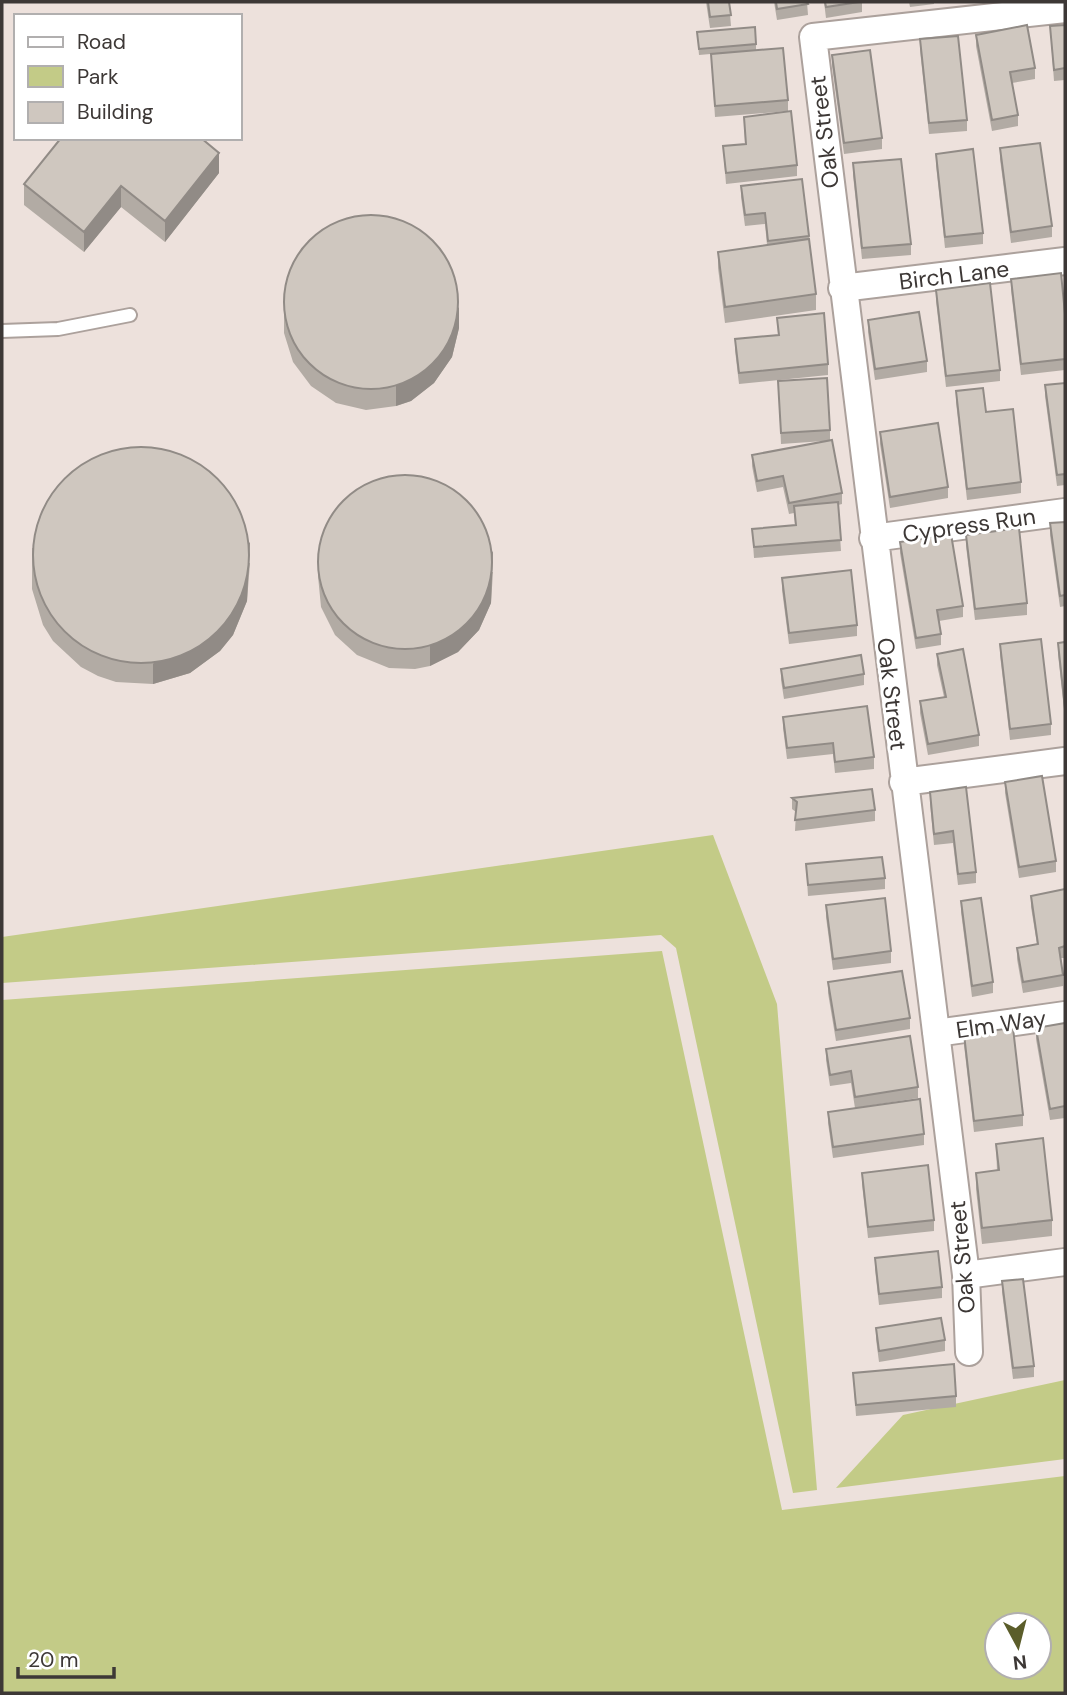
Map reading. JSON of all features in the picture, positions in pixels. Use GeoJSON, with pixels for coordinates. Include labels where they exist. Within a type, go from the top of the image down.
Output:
{"type":"FeatureCollection","features":[{"type":"Feature","properties":{"kind":"street","name":"Oak Street"},"geometry":{"type":"LineString","coordinates":[[969,1352],[966,1275],[813,37],[1065,9]]}},
{"type":"Feature","properties":{"kind":"street","name":"Birch Lane"},"geometry":{"type":"LineString","coordinates":[[842,288],[1065,261]]}},
{"type":"Feature","properties":{"kind":"street","name":"Cypress Run"},"geometry":{"type":"LineString","coordinates":[[873,538],[1065,512]]}},
{"type":"Feature","properties":{"kind":"street"},"geometry":{"type":"LineString","coordinates":[[903,782],[1065,761]]}},
{"type":"Feature","properties":{"kind":"street","name":"Elm Way"},"geometry":{"type":"LineString","coordinates":[[936,1033],[1065,1015]]}},
{"type":"Feature","properties":{"kind":"street"},"geometry":{"type":"LineString","coordinates":[[966,1275],[1065,1262]]}},
{"type":"Feature","properties":{"kind":"lane"},"geometry":{"type":"LineString","coordinates":[[2,331],[58,329],[130,315]]}},
{"type":"Feature","properties":{"kind":"green space"},"geometry":{"type":"Polygon","coordinates":[[[713,835],[777,1004],[817,1490],[793,1493],[676,948],[661,935],[2,983],[2,937],[713,835]]]}},
{"type":"Feature","properties":{"kind":"green space"},"geometry":{"type":"Polygon","coordinates":[[[662,951],[782,1510],[1065,1476],[1065,1693],[2,1693],[2,1000],[662,951]]]}},
{"type":"Feature","properties":{"kind":"green space"},"geometry":{"type":"Polygon","coordinates":[[[1065,1380],[1065,1459],[836,1488],[903,1415],[1065,1380]]]}},
{"type":"Feature","properties":{"kind":"building"},"geometry":{"type":"Polygon","coordinates":[[[708,2],[729,2],[731,15],[710,17],[708,2]]]}},
{"type":"Feature","properties":{"kind":"building"},"geometry":{"type":"Polygon","coordinates":[[[776,2],[807,2],[808,4],[777,9],[776,2]]]}},
{"type":"Feature","properties":{"kind":"building"},"geometry":{"type":"Polygon","coordinates":[[[825,2],[859,2],[826,7],[825,2]]]}},
{"type":"Feature","properties":{"kind":"building"},"geometry":{"type":"Polygon","coordinates":[[[1027,25],[1035,68],[1010,72],[1018,115],[992,120],[976,35],[1027,25]]]}},
{"type":"Feature","properties":{"kind":"building"},"geometry":{"type":"Polygon","coordinates":[[[1065,25],[1065,68],[1054,70],[1050,26],[1065,25]]]}},
{"type":"Feature","properties":{"kind":"building"},"geometry":{"type":"Polygon","coordinates":[[[755,27],[756,44],[699,49],[697,32],[755,27]]]}},
{"type":"Feature","properties":{"kind":"building"},"geometry":{"type":"Polygon","coordinates":[[[958,36],[967,120],[929,123],[920,39],[958,36]]]}},
{"type":"Feature","properties":{"kind":"building"},"geometry":{"type":"Polygon","coordinates":[[[783,48],[788,100],[715,106],[711,54],[783,48]]]}},
{"type":"Feature","properties":{"kind":"building"},"geometry":{"type":"Polygon","coordinates":[[[870,50],[882,138],[844,143],[832,55],[870,50]]]}},
{"type":"Feature","properties":{"kind":"building"},"geometry":{"type":"Polygon","coordinates":[[[791,111],[797,165],[726,173],[723,146],[746,144],[744,117],[791,111]]]}},
{"type":"Feature","properties":{"kind":"building"},"geometry":{"type":"Polygon","coordinates":[[[59,140],[203,140],[219,153],[165,221],[121,186],[84,232],[24,184],[59,140]]]}},
{"type":"Feature","properties":{"kind":"building"},"geometry":{"type":"Polygon","coordinates":[[[1040,143],[1052,226],[1011,232],[1000,148],[1040,143]]]}},
{"type":"Feature","properties":{"kind":"building"},"geometry":{"type":"Polygon","coordinates":[[[973,149],[983,233],[945,237],[936,154],[973,149]]]}},
{"type":"Feature","properties":{"kind":"building"},"geometry":{"type":"Polygon","coordinates":[[[901,159],[911,244],[862,248],[853,163],[901,159]]]}},
{"type":"Feature","properties":{"kind":"building"},"geometry":{"type":"Polygon","coordinates":[[[802,179],[809,236],[768,241],[765,213],[745,215],[741,186],[802,179]]]}},
{"type":"Feature","properties":{"kind":"building"},"geometry":{"type":"Polygon","coordinates":[[[371,215],[404,222],[432,241],[451,269],[458,302],[451,335],[432,363],[404,382],[371,389],[338,382],[310,363],[291,335],[284,302],[291,269],[310,241],[338,222],[371,215]]]}},
{"type":"Feature","properties":{"kind":"building"},"geometry":{"type":"Polygon","coordinates":[[[809,239],[816,294],[725,307],[718,252],[809,239]]]}},
{"type":"Feature","properties":{"kind":"building"},"geometry":{"type":"Polygon","coordinates":[[[1061,273],[1065,359],[1021,364],[1011,279],[1061,273]]]}},
{"type":"Feature","properties":{"kind":"building"},"geometry":{"type":"Polygon","coordinates":[[[990,283],[1000,370],[946,376],[936,290],[990,283]]]}},
{"type":"Feature","properties":{"kind":"building"},"geometry":{"type":"Polygon","coordinates":[[[919,312],[927,361],[875,369],[868,320],[919,312]]]}},
{"type":"Feature","properties":{"kind":"building"},"geometry":{"type":"Polygon","coordinates":[[[824,313],[828,364],[739,373],[735,339],[779,335],[777,318],[824,313]]]}},
{"type":"Feature","properties":{"kind":"building"},"geometry":{"type":"Polygon","coordinates":[[[827,378],[830,430],[781,433],[778,381],[827,378]]]}},
{"type":"Feature","properties":{"kind":"building"},"geometry":{"type":"Polygon","coordinates":[[[1065,383],[1065,474],[1057,475],[1045,385],[1065,383]]]}},
{"type":"Feature","properties":{"kind":"building"},"geometry":{"type":"Polygon","coordinates":[[[983,388],[986,412],[1013,409],[1021,482],[967,489],[956,391],[983,388]]]}},
{"type":"Feature","properties":{"kind":"building"},"geometry":{"type":"Polygon","coordinates":[[[938,423],[948,487],[890,497],[880,432],[938,423]]]}},
{"type":"Feature","properties":{"kind":"building"},"geometry":{"type":"Polygon","coordinates":[[[832,440],[842,493],[789,503],[783,476],[757,481],[752,455],[832,440]]]}},
{"type":"Feature","properties":{"kind":"building"},"geometry":{"type":"Polygon","coordinates":[[[141,447],[183,455],[218,478],[241,513],[249,555],[241,597],[218,632],[183,655],[141,663],[99,655],[64,632],[41,597],[33,555],[41,513],[64,478],[99,455],[141,447]]]}},
{"type":"Feature","properties":{"kind":"building"},"geometry":{"type":"Polygon","coordinates":[[[405,475],[438,482],[466,501],[485,529],[492,562],[485,595],[466,623],[438,642],[405,649],[372,642],[344,623],[325,595],[318,562],[325,529],[344,501],[372,482],[405,475]]]}},
{"type":"Feature","properties":{"kind":"building"},"geometry":{"type":"Polygon","coordinates":[[[838,502],[841,540],[754,547],[752,529],[796,525],[794,506],[838,502]]]}},
{"type":"Feature","properties":{"kind":"building"},"geometry":{"type":"Polygon","coordinates":[[[1065,522],[1065,595],[1060,596],[1050,523],[1065,522]]]}},
{"type":"Feature","properties":{"kind":"building"},"geometry":{"type":"Polygon","coordinates":[[[1019,528],[1027,603],[975,609],[966,535],[1019,528]]]}},
{"type":"Feature","properties":{"kind":"building"},"geometry":{"type":"Polygon","coordinates":[[[951,534],[963,606],[937,610],[941,634],[916,638],[900,542],[951,534]]]}},
{"type":"Feature","properties":{"kind":"building"},"geometry":{"type":"Polygon","coordinates":[[[851,570],[857,625],[789,633],[782,578],[851,570]]]}},
{"type":"Feature","properties":{"kind":"building"},"geometry":{"type":"Polygon","coordinates":[[[1041,639],[1051,724],[1010,729],[1000,644],[1041,639]]]}},
{"type":"Feature","properties":{"kind":"building"},"geometry":{"type":"Polygon","coordinates":[[[1065,642],[1065,708],[1058,643],[1065,642]]]}},
{"type":"Feature","properties":{"kind":"building"},"geometry":{"type":"Polygon","coordinates":[[[963,649],[979,735],[928,744],[920,701],[946,697],[937,654],[963,649]]]}},
{"type":"Feature","properties":{"kind":"building"},"geometry":{"type":"Polygon","coordinates":[[[861,655],[864,674],[784,688],[781,669],[861,655]]]}},
{"type":"Feature","properties":{"kind":"building"},"geometry":{"type":"Polygon","coordinates":[[[867,706],[874,757],[835,762],[833,743],[787,748],[783,717],[867,706]]]}},
{"type":"Feature","properties":{"kind":"building"},"geometry":{"type":"Polygon","coordinates":[[[1042,776],[1056,861],[1019,867],[1005,782],[1042,776]]]}},
{"type":"Feature","properties":{"kind":"building"},"geometry":{"type":"Polygon","coordinates":[[[966,787],[976,872],[958,874],[953,831],[934,834],[930,792],[966,787]]]}},
{"type":"Feature","properties":{"kind":"building"},"geometry":{"type":"Polygon","coordinates":[[[872,789],[875,810],[795,820],[797,802],[792,798],[872,789]]]}},
{"type":"Feature","properties":{"kind":"building"},"geometry":{"type":"Polygon","coordinates":[[[882,857],[885,878],[808,885],[806,864],[882,857]]]}},
{"type":"Feature","properties":{"kind":"building"},"geometry":{"type":"Polygon","coordinates":[[[1065,889],[1065,946],[1059,948],[1063,975],[1023,982],[1017,948],[1038,944],[1031,896],[1065,889]]]}},
{"type":"Feature","properties":{"kind":"building"},"geometry":{"type":"Polygon","coordinates":[[[885,898],[891,951],[833,959],[826,905],[885,898]]]}},
{"type":"Feature","properties":{"kind":"building"},"geometry":{"type":"Polygon","coordinates":[[[981,898],[993,982],[972,986],[961,901],[981,898]]]}},
{"type":"Feature","properties":{"kind":"building"},"geometry":{"type":"Polygon","coordinates":[[[902,971],[910,1018],[836,1030],[828,982],[902,971]]]}},
{"type":"Feature","properties":{"kind":"building"},"geometry":{"type":"Polygon","coordinates":[[[1065,1023],[1065,1106],[1050,1109],[1036,1028],[1065,1023]]]}},
{"type":"Feature","properties":{"kind":"building"},"geometry":{"type":"Polygon","coordinates":[[[1013,1028],[1023,1115],[974,1121],[964,1034],[1013,1028]]]}},
{"type":"Feature","properties":{"kind":"building"},"geometry":{"type":"Polygon","coordinates":[[[910,1036],[918,1087],[855,1097],[851,1071],[830,1075],[826,1049],[910,1036]]]}},
{"type":"Feature","properties":{"kind":"building"},"geometry":{"type":"Polygon","coordinates":[[[920,1099],[924,1134],[833,1147],[828,1112],[920,1099]]]}},
{"type":"Feature","properties":{"kind":"building"},"geometry":{"type":"Polygon","coordinates":[[[1043,1138],[1052,1220],[982,1228],[976,1173],[999,1170],[996,1144],[1043,1138]]]}},
{"type":"Feature","properties":{"kind":"building"},"geometry":{"type":"Polygon","coordinates":[[[928,1165],[934,1220],[868,1227],[862,1173],[928,1165]]]}},
{"type":"Feature","properties":{"kind":"building"},"geometry":{"type":"Polygon","coordinates":[[[938,1251],[942,1287],[879,1294],[875,1258],[938,1251]]]}},
{"type":"Feature","properties":{"kind":"building"},"geometry":{"type":"Polygon","coordinates":[[[1023,1279],[1034,1366],[1013,1368],[1002,1281],[1023,1279]]]}},
{"type":"Feature","properties":{"kind":"building"},"geometry":{"type":"Polygon","coordinates":[[[941,1318],[945,1340],[879,1351],[876,1328],[941,1318]]]}},
{"type":"Feature","properties":{"kind":"building"},"geometry":{"type":"Polygon","coordinates":[[[954,1364],[956,1396],[856,1405],[853,1373],[954,1364]]]}}]}
